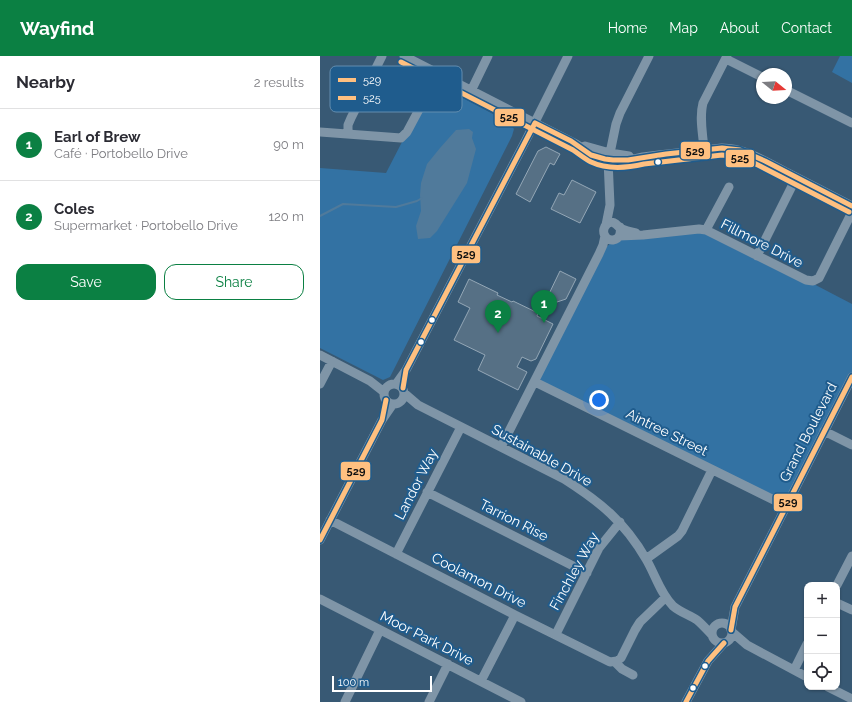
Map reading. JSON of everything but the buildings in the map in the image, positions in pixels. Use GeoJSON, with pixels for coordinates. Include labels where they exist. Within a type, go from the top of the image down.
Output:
{"type":"FeatureCollection","features":[{"type":"Feature","properties":{"kind":"street"},"geometry":{"type":"LineString","coordinates":[[377,66],[382,56]]}},
{"type":"Feature","properties":{"kind":"street"},"geometry":{"type":"LineString","coordinates":[[404,56],[423,66]]}},
{"type":"Feature","properties":{"kind":"street"},"geometry":{"type":"LineString","coordinates":[[471,90],[488,56]]}},
{"type":"Feature","properties":{"kind":"street"},"geometry":{"type":"LineString","coordinates":[[320,540],[568,56]]}},
{"type":"Feature","properties":{"kind":"street"},"geometry":{"type":"LineString","coordinates":[[501,447],[603,245],[605,236],[603,230],[606,225],[610,205],[609,156],[616,124],[620,113],[649,56]]}},
{"type":"Feature","properties":{"kind":"street"},"geometry":{"type":"LineString","coordinates":[[704,150],[701,110],[703,102],[726,58],[756,74]]}},
{"type":"Feature","properties":{"kind":"street"},"geometry":{"type":"LineString","coordinates":[[462,86],[576,144],[609,156],[643,157],[727,148],[739,150],[760,159],[852,206]]}},
{"type":"Feature","properties":{"kind":"street"},"geometry":{"type":"LineString","coordinates":[[792,93],[852,123]]}},
{"type":"Feature","properties":{"kind":"street"},"geometry":{"type":"LineString","coordinates":[[348,133],[348,125],[354,112]]}},
{"type":"Feature","properties":{"kind":"street"},"geometry":{"type":"LineString","coordinates":[[320,132],[401,138],[407,132],[418,112]]}},
{"type":"Feature","properties":{"kind":"street"},"geometry":{"type":"LineString","coordinates":[[757,256],[796,178]]}},
{"type":"Feature","properties":{"kind":"street"},"geometry":{"type":"LineString","coordinates":[[706,230],[729,187]]}},
{"type":"Feature","properties":{"kind":"street"},"geometry":{"type":"LineString","coordinates":[[610,205],[618,231]]}},
{"type":"Feature","properties":{"kind":"street","name":"Fillmore Drive"},"geometry":{"type":"LineString","coordinates":[[618,231],[643,235],[699,229],[706,230],[806,280],[812,281],[819,278],[852,212]]}},
{"type":"Feature","properties":{"kind":"street"},"geometry":{"type":"LineString","coordinates":[[606,225],[611,222],[618,231]]}},
{"type":"Feature","properties":{"kind":"street"},"geometry":{"type":"LineString","coordinates":[[605,236],[609,239],[618,231]]}},
{"type":"Feature","properties":{"kind":"street"},"geometry":{"type":"LineString","coordinates":[[599,254],[618,231]]}},
{"type":"Feature","properties":{"kind":"street","name":"Sustainable Drive"},"geometry":{"type":"LineString","coordinates":[[320,355],[564,479],[579,489],[620,522],[637,544],[666,597],[673,606],[697,620],[712,636]]}},
{"type":"Feature","properties":{"kind":"street"},"geometry":{"type":"LineString","coordinates":[[320,384],[332,361]]}},
{"type":"Feature","properties":{"kind":"street","name":"Grand Boulevard"},"geometry":{"type":"LineString","coordinates":[[719,624],[735,607],[852,377]]}},
{"type":"Feature","properties":{"kind":"street","name":"Aintree Street"},"geometry":{"type":"LineString","coordinates":[[535,382],[786,506]]}},
{"type":"Feature","properties":{"kind":"street","name":"Landor Way"},"geometry":{"type":"LineString","coordinates":[[396,554],[461,427]]}},
{"type":"Feature","properties":{"kind":"street"},"geometry":{"type":"LineString","coordinates":[[824,431],[852,445]]}},
{"type":"Feature","properties":{"kind":"street"},"geometry":{"type":"LineString","coordinates":[[646,559],[678,536],[682,531],[712,470]]}},
{"type":"Feature","properties":{"kind":"street","name":"Tarrion Rise"},"geometry":{"type":"LineString","coordinates":[[428,492],[587,573]]}},
{"type":"Feature","properties":{"kind":"street","name":"Coolamon Drive"},"geometry":{"type":"LineString","coordinates":[[330,520],[610,662],[616,662],[622,669],[633,675]]}},
{"type":"Feature","properties":{"kind":"street","name":"Finchley Way"},"geometry":{"type":"LineString","coordinates":[[556,634],[600,548],[620,522]]}},
{"type":"Feature","properties":{"kind":"street"},"geometry":{"type":"LineString","coordinates":[[839,582],[852,556]]}},
{"type":"Feature","properties":{"kind":"street"},"geometry":{"type":"LineString","coordinates":[[616,662],[622,656],[640,622],[666,597]]}},
{"type":"Feature","properties":{"kind":"street","name":"Moor Park Drive"},"geometry":{"type":"LineString","coordinates":[[320,599],[481,681],[517,701]]}},
{"type":"Feature","properties":{"kind":"street"},"geometry":{"type":"LineString","coordinates":[[840,604],[852,610]]}},
{"type":"Feature","properties":{"kind":"street","name":"Grand Boulevard"},"geometry":{"type":"LineString","coordinates":[[732,631],[735,607]]}},
{"type":"Feature","properties":{"kind":"street"},"geometry":{"type":"LineString","coordinates":[[481,681],[515,614]]}},
{"type":"Feature","properties":{"kind":"street","name":"Sustainable Drive"},"geometry":{"type":"LineString","coordinates":[[697,620],[719,624]]}},
{"type":"Feature","properties":{"kind":"street"},"geometry":{"type":"LineString","coordinates":[[708,661],[713,629],[719,624],[727,625],[747,646]]}},
{"type":"Feature","properties":{"kind":"street"},"geometry":{"type":"LineString","coordinates":[[345,702],[380,630]]}},
{"type":"Feature","properties":{"kind":"street"},"geometry":{"type":"LineString","coordinates":[[686,702],[708,661],[731,638],[732,631]]}},
{"type":"Feature","properties":{"kind":"street"},"geometry":{"type":"LineString","coordinates":[[712,636],[717,642],[747,646],[804,675]]}},
{"type":"Feature","properties":{"kind":"street"},"geometry":{"type":"LineString","coordinates":[[794,670],[804,650]]}},
{"type":"Feature","properties":{"kind":"street"},"geometry":{"type":"LineString","coordinates":[[429,702],[448,664]]}},
{"type":"Feature","properties":{"kind":"street"},"geometry":{"type":"LineString","coordinates":[[833,690],[848,699]]}},
{"type":"Feature","properties":{"kind":"shaded area"},"geometry":{"type":"Polygon","coordinates":[[[840,56],[852,56],[852,83],[832,72],[840,56]]]}},
{"type":"Feature","properties":{"kind":"shaded area"},"geometry":{"type":"Polygon","coordinates":[[[462,97],[508,122],[514,129],[512,136],[390,377],[383,380],[320,348],[320,168],[386,173],[418,112],[462,112],[462,97]]]}},
{"type":"Feature","properties":{"kind":"shaded area"},"geometry":{"type":"Polygon","coordinates":[[[469,129],[473,132],[472,138],[476,149],[467,183],[437,231],[430,238],[418,239],[416,226],[421,211],[421,183],[427,164],[456,130],[469,129]]]}},
{"type":"Feature","properties":{"kind":"shaded area"},"geometry":{"type":"Polygon","coordinates":[[[699,229],[806,280],[852,304],[852,377],[786,506],[535,382],[599,254],[615,239],[699,229]]]}},
{"type":"Feature","properties":{"kind":"waterway"},"geometry":{"type":"LineString","coordinates":[[320,216],[343,204],[396,207],[422,198]]}},
{"type":"Feature","properties":{"kind":"transit line","name":"525"},"geometry":{"type":"LineString","coordinates":[[401,62],[409,66]]}},
{"type":"Feature","properties":{"kind":"transit line","name":"525"},"geometry":{"type":"LineString","coordinates":[[462,93],[573,150],[597,165],[624,167],[722,155],[730,156],[754,163],[849,212]]}},
{"type":"Feature","properties":{"kind":"transit line","name":"529"},"geometry":{"type":"LineString","coordinates":[[535,123],[571,141],[591,155],[605,159],[628,160],[722,148],[740,150],[765,161],[852,206]]}},
{"type":"Feature","properties":{"kind":"transit line","name":"529"},"geometry":{"type":"LineString","coordinates":[[403,388],[406,370],[535,123]]}},
{"type":"Feature","properties":{"kind":"transit line","name":"529"},"geometry":{"type":"LineString","coordinates":[[731,630],[735,607],[852,377]]}},
{"type":"Feature","properties":{"kind":"transit line","name":"529"},"geometry":{"type":"LineString","coordinates":[[320,540],[382,420],[386,400]]}},
{"type":"Feature","properties":{"kind":"transit line","name":"529"},"geometry":{"type":"LineString","coordinates":[[686,702],[708,661],[724,643]]}},
{"type":"Feature","properties":{"kind":"place","name":"Earl of Brew"},"geometry":{"type":"Point","coordinates":[544,323]}},
{"type":"Feature","properties":{"kind":"place","name":"Coles"},"geometry":{"type":"Point","coordinates":[498,333]}}]}
